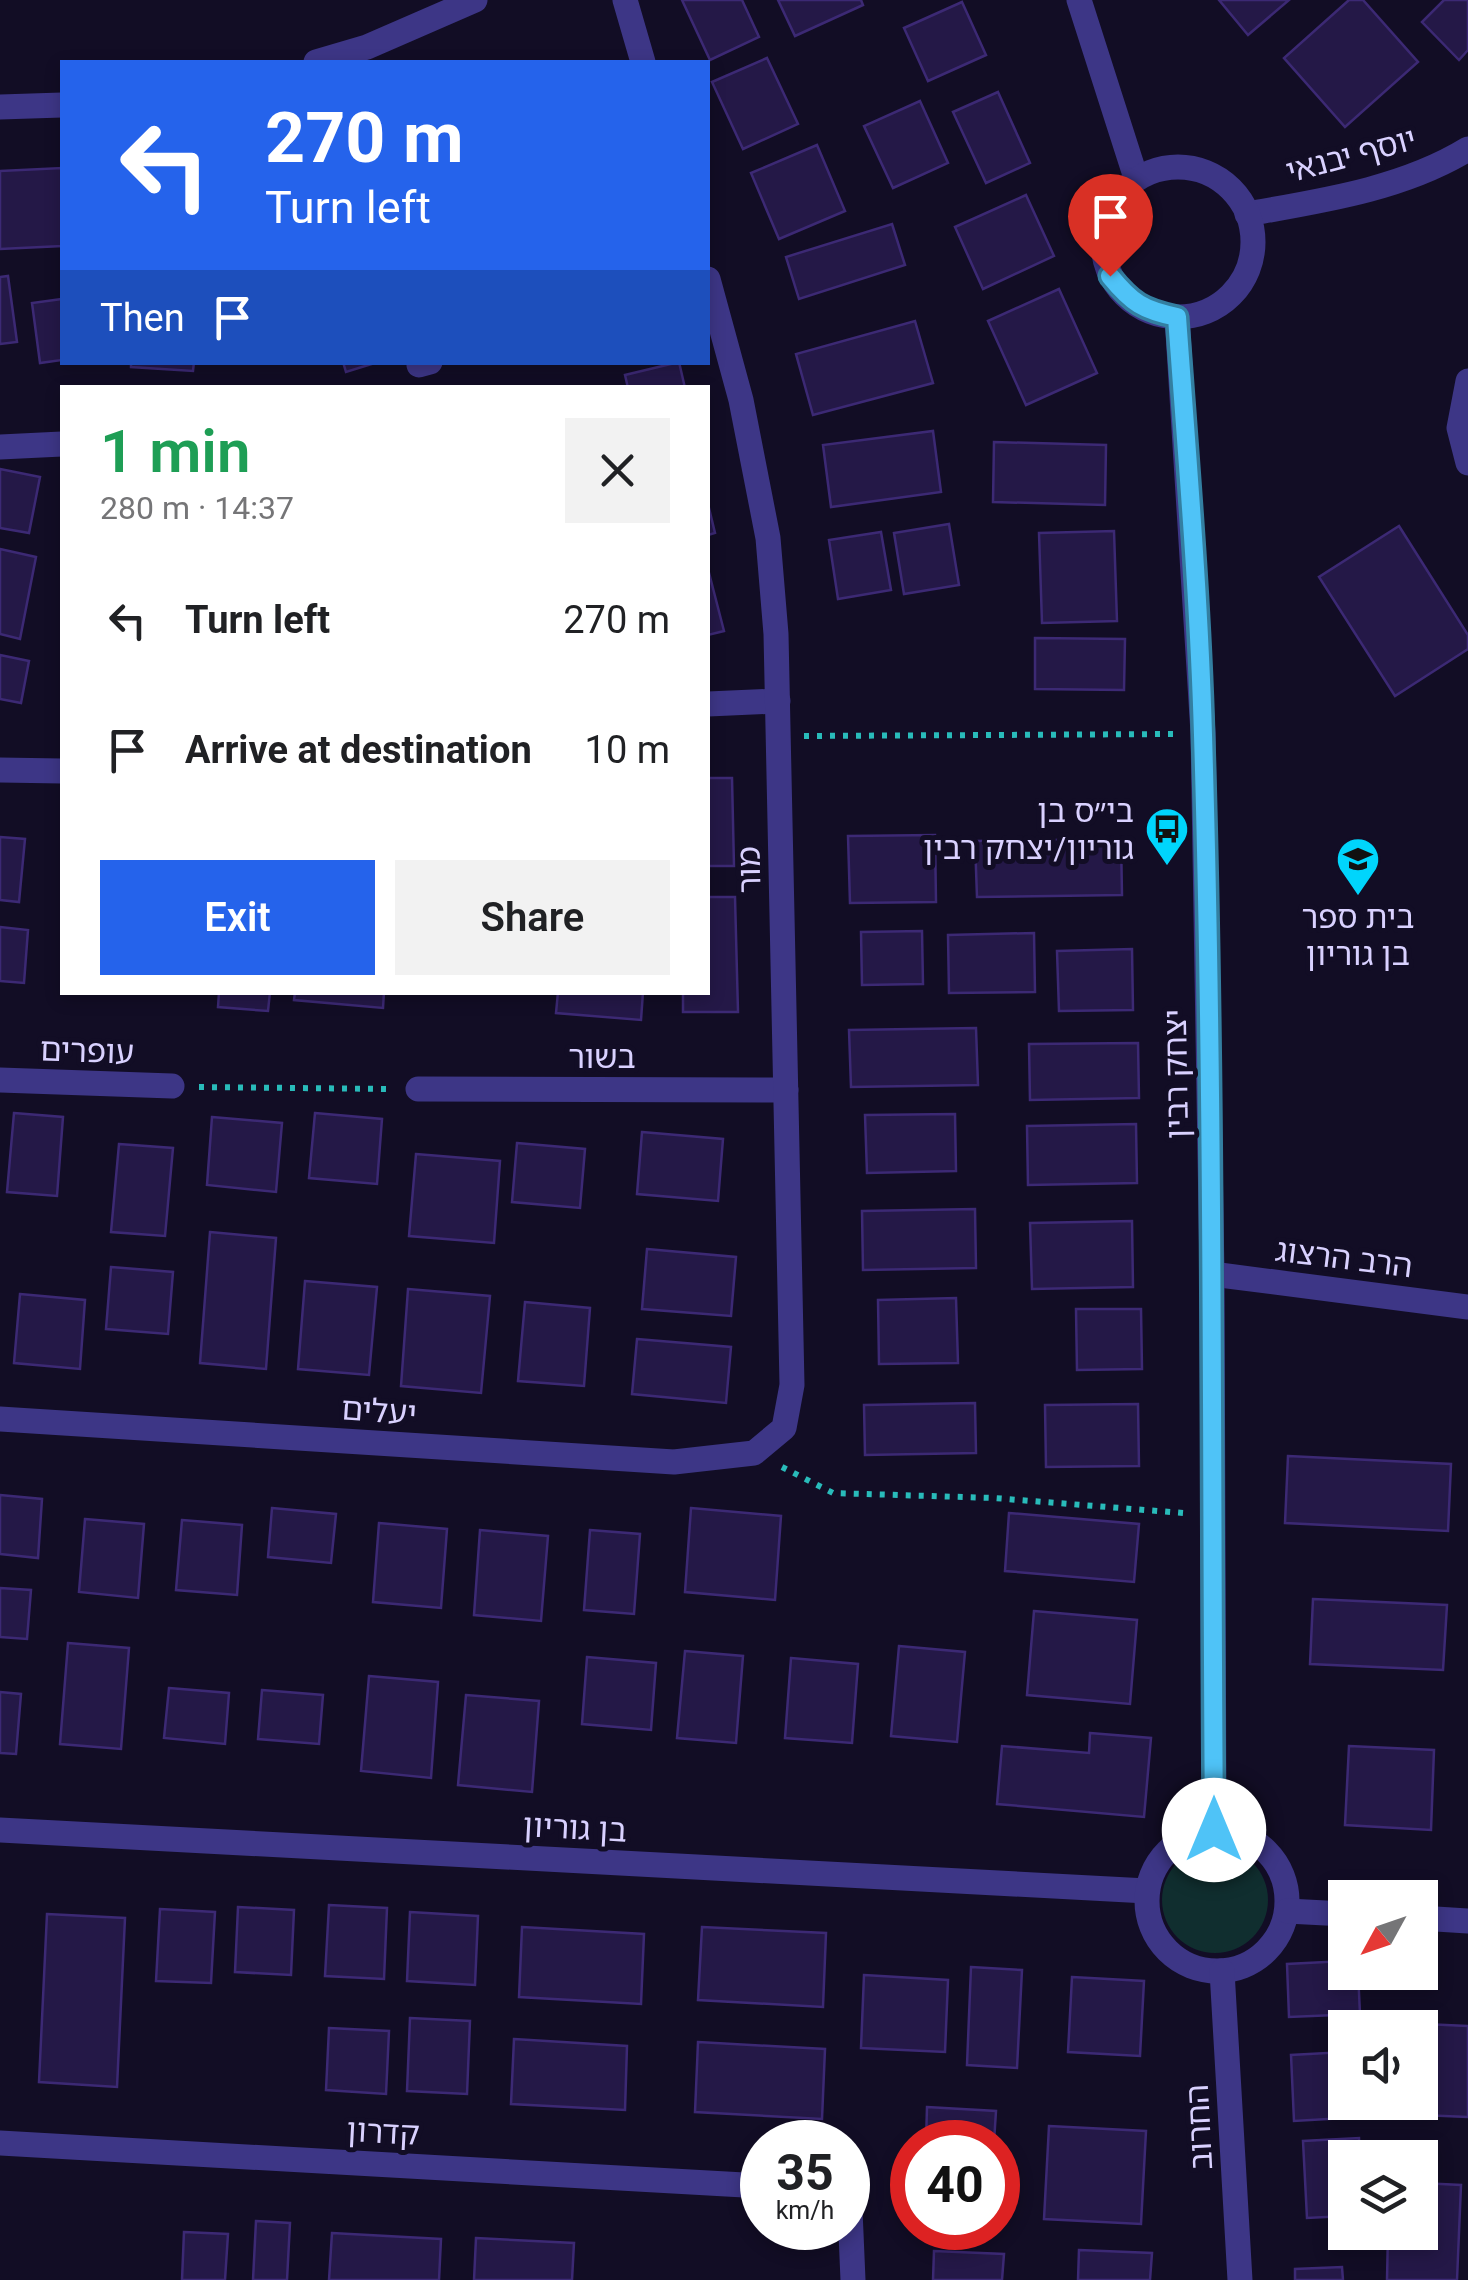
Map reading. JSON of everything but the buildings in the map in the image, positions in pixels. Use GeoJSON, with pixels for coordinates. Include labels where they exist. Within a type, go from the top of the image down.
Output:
{"type":"FeatureCollection","features":[{"type":"Feature","properties":{"kind":"street"},"geometry":{"type":"LineString","coordinates":[[323,60],[367,47],[476,0]]}},
{"type":"Feature","properties":{"kind":"street"},"geometry":{"type":"LineString","coordinates":[[625,0],[642,60]]}},
{"type":"Feature","properties":{"kind":"street"},"geometry":{"type":"LineString","coordinates":[[1078,0],[1136,178]]}},
{"type":"Feature","properties":{"kind":"street"},"geometry":{"type":"LineString","coordinates":[[0,107],[60,104]]}},
{"type":"Feature","properties":{"kind":"street","name":"יוסף יבנאי"},"geometry":{"type":"LineString","coordinates":[[1248,214],[1324,200],[1418,173],[1468,149]]}},
{"type":"Feature","properties":{"kind":"street"},"geometry":{"type":"LineString","coordinates":[[1178,166],[1200,170],[1236,194],[1248,214],[1252,250],[1240,284],[1223,302],[1201,313],[1177,317],[1150,312],[1127,298],[1110,276],[1103,250],[1104,222],[1116,198],[1136,178],[1178,166]]}},
{"type":"Feature","properties":{"kind":"street","name":"מור"},"geometry":{"type":"LineString","coordinates":[[710,296],[741,400],[768,538],[778,702],[792,1384],[784,1428],[754,1453]]}},
{"type":"Feature","properties":{"kind":"street","name":"יצחק רבין"},"geometry":{"type":"LineString","coordinates":[[1177,317],[1203,734],[1212,1274],[1214,1830]]}},
{"type":"Feature","properties":{"kind":"street"},"geometry":{"type":"LineString","coordinates":[[1468,381],[1459,428],[1468,463]]}},
{"type":"Feature","properties":{"kind":"street"},"geometry":{"type":"LineString","coordinates":[[0,446],[60,444]]}},
{"type":"Feature","properties":{"kind":"street"},"geometry":{"type":"LineString","coordinates":[[710,704],[778,702]]}},
{"type":"Feature","properties":{"kind":"street"},"geometry":{"type":"LineString","coordinates":[[0,770],[60,771]]}},
{"type":"Feature","properties":{"kind":"street","name":"עופרים"},"geometry":{"type":"LineString","coordinates":[[0,1080],[172,1086]]}},
{"type":"Feature","properties":{"kind":"street","name":"בשור"},"geometry":{"type":"LineString","coordinates":[[418,1089],[786,1090]]}},
{"type":"Feature","properties":{"kind":"street","name":"הרב הרצוג"},"geometry":{"type":"LineString","coordinates":[[1212,1274],[1468,1307]]}},
{"type":"Feature","properties":{"kind":"street","name":"יעלים"},"geometry":{"type":"LineString","coordinates":[[0,1418],[674,1462],[754,1453]]}},
{"type":"Feature","properties":{"kind":"street","name":"בן גוריון"},"geometry":{"type":"LineString","coordinates":[[0,1830],[1147,1892]]}},
{"type":"Feature","properties":{"kind":"street"},"geometry":{"type":"LineString","coordinates":[[1214,1830],[1238,1833],[1260,1845],[1276,1863],[1286,1886],[1287,1911],[1272,1945],[1241,1967],[1222,1971],[1198,1968],[1175,1958],[1158,1939],[1148,1916],[1147,1892],[1154,1868],[1169,1848],[1190,1835],[1214,1830]]}},
{"type":"Feature","properties":{"kind":"street"},"geometry":{"type":"LineString","coordinates":[[1287,1911],[1328,1913]]}},
{"type":"Feature","properties":{"kind":"street"},"geometry":{"type":"LineString","coordinates":[[1438,1919],[1468,1921]]}},
{"type":"Feature","properties":{"kind":"street","name":"החרוב"},"geometry":{"type":"LineString","coordinates":[[1222,1971],[1240,2280]]}},
{"type":"Feature","properties":{"kind":"street","name":"קדרון"},"geometry":{"type":"LineString","coordinates":[[0,2143],[740,2185]]}},
{"type":"Feature","properties":{"kind":"street"},"geometry":{"type":"LineString","coordinates":[[851,2250],[852,2280]]}},
{"type":"Feature","properties":{"kind":"path"},"geometry":{"type":"LineString","coordinates":[[779,736],[1203,734]]}},
{"type":"Feature","properties":{"kind":"path"},"geometry":{"type":"LineString","coordinates":[[172,1086],[418,1089]]}},
{"type":"Feature","properties":{"kind":"path"},"geometry":{"type":"LineString","coordinates":[[754,1453],[833,1493],[994,1498],[1213,1516]]}},
{"type":"Feature","properties":{"kind":"green space"},"geometry":{"type":"Polygon","coordinates":[[[1215,1847],[1235,1851],[1253,1862],[1264,1880],[1268,1900],[1264,1920],[1253,1938],[1235,1949],[1215,1953],[1195,1949],[1177,1938],[1166,1920],[1162,1900],[1166,1880],[1177,1862],[1195,1851],[1215,1847]]]}},
{"type":"Feature","properties":{"kind":"place","name":"בי״ס בן גוריון/יצחק רבין"},"geometry":{"type":"Point","coordinates":[1167,867]}},
{"type":"Feature","properties":{"kind":"place","name":"בית ספר בן גוריון"},"geometry":{"type":"Point","coordinates":[1358,897]}},
{"type":"Feature","properties":{"kind":"route"},"geometry":{"type":"LineString","coordinates":[[1110,276],[1127,298],[1150,312],[1177,317],[1191,513],[1203,734],[1212,1235],[1214,1830]]}}]}
